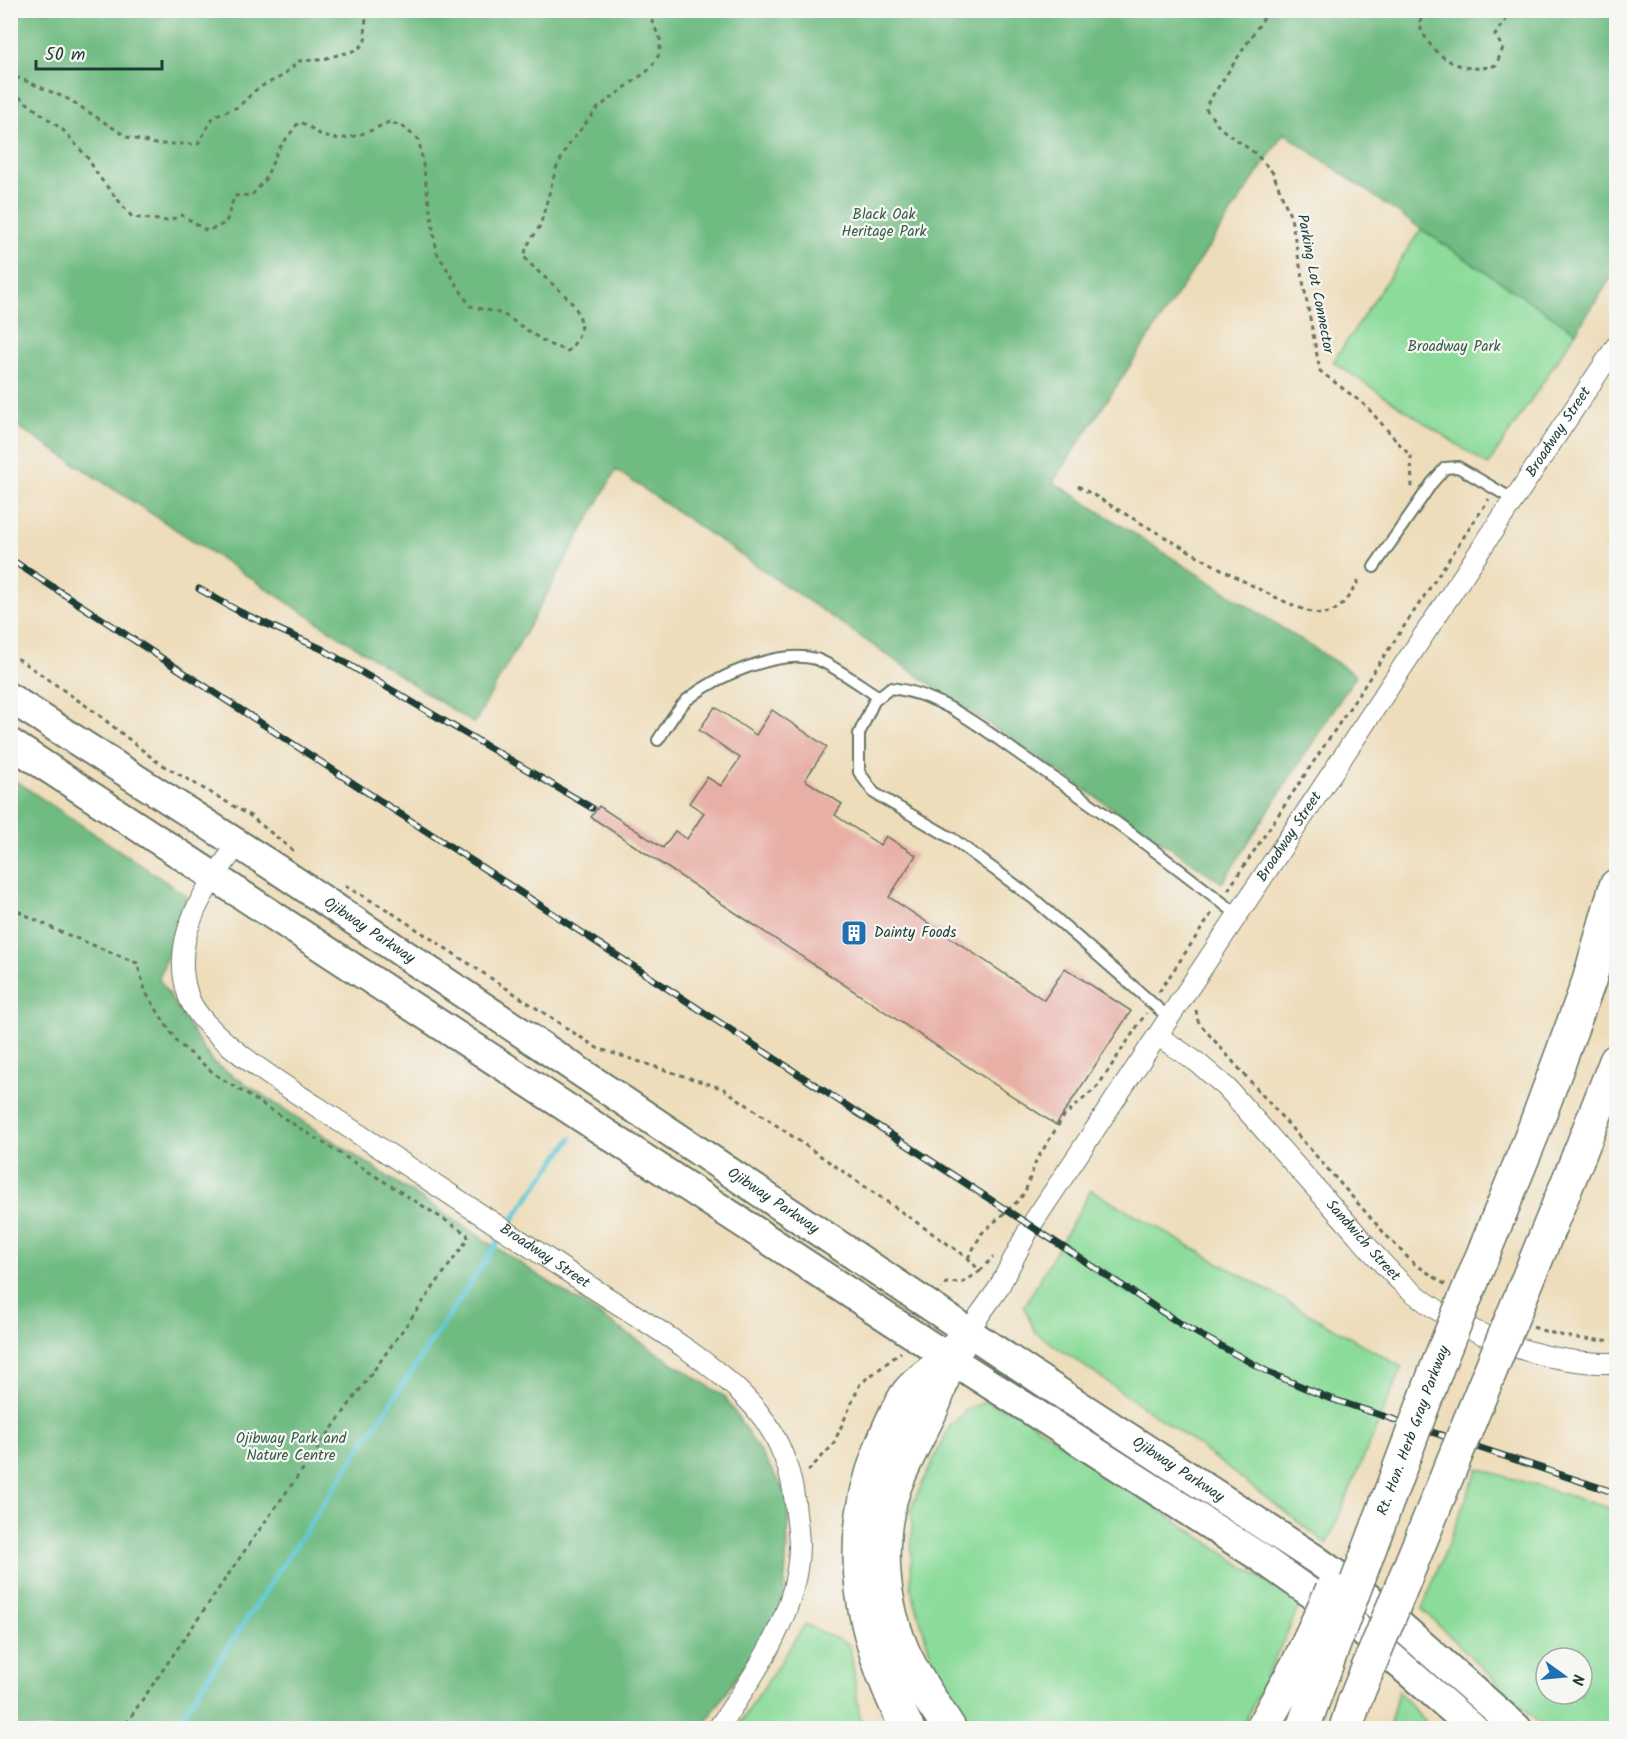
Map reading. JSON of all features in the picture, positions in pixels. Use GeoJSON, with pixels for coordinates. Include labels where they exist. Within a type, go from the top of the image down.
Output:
{"type":"FeatureCollection","features":[{"type":"Feature","properties":{"kind":"highway","name":"Rt. Hon. Herb Gray Parkway"},"geometry":{"type":"LineString","coordinates":[[1303,1728],[1310,1669],[1532,1135],[1589,981],[1617,886]]}},
{"type":"Feature","properties":{"kind":"highway"},"geometry":{"type":"LineString","coordinates":[[1360,1716],[1475,1404],[1617,1061]]}},
{"type":"Feature","properties":{"kind":"highway"},"geometry":{"type":"LineString","coordinates":[[907,1728],[879,1664],[868,1627],[860,1586],[858,1547],[861,1520],[870,1475],[909,1392],[949,1358],[968,1331]]}},
{"type":"Feature","properties":{"kind":"highway"},"geometry":{"type":"LineString","coordinates":[[949,1358],[932,1408],[910,1451],[894,1490],[884,1533],[884,1581],[895,1630],[912,1670],[949,1728]]}},
{"type":"Feature","properties":{"kind":"highway"},"geometry":{"type":"LineString","coordinates":[[1262,1728],[1310,1669]]}},
{"type":"Feature","properties":{"kind":"main road","name":"Ojibway Parkway"},"geometry":{"type":"LineString","coordinates":[[10,698],[237,845],[1315,1559],[1370,1599],[1517,1728]]}},
{"type":"Feature","properties":{"kind":"main road","name":"Ojibway Parkway"},"geometry":{"type":"LineString","coordinates":[[10,743],[949,1358],[1258,1556],[1313,1594],[1393,1657],[1473,1728]]}},
{"type":"Feature","properties":{"kind":"street","name":"Broadway Street"},"geometry":{"type":"LineString","coordinates":[[968,1331],[998,1289],[1030,1227],[1617,346]]}},
{"type":"Feature","properties":{"kind":"street","name":"Broadway Street"},"geometry":{"type":"LineString","coordinates":[[237,845],[214,876],[186,927],[183,958],[188,996],[208,1028],[276,1080],[666,1336],[734,1386],[755,1407],[773,1432],[792,1478],[799,1546],[793,1593],[783,1621],[751,1680],[718,1728]]}},
{"type":"Feature","properties":{"kind":"street","name":"Sandwich Street"},"geometry":{"type":"LineString","coordinates":[[1158,1036],[1198,1063],[1227,1088],[1385,1266],[1428,1303],[1478,1331],[1539,1355],[1597,1364],[1617,1363]]}},
{"type":"Feature","properties":{"kind":"lane"},"geometry":{"type":"LineString","coordinates":[[1374,567],[1438,474],[1451,466],[1458,467],[1514,500]]}},
{"type":"Feature","properties":{"kind":"lane"},"geometry":{"type":"LineString","coordinates":[[658,740],[687,700],[694,695],[746,667],[786,658],[816,659],[879,697]]}},
{"type":"Feature","properties":{"kind":"lane"},"geometry":{"type":"LineString","coordinates":[[1169,1018],[1034,899],[953,839],[874,793],[859,772],[859,734],[874,701],[890,688],[911,690],[956,712],[1111,816],[1238,915]]}},
{"type":"Feature","properties":{"kind":"path"},"geometry":{"type":"LineString","coordinates":[[10,13],[41,10]]}},
{"type":"Feature","properties":{"kind":"path"},"geometry":{"type":"LineString","coordinates":[[213,10],[235,10]]}},
{"type":"Feature","properties":{"kind":"path"},"geometry":{"type":"LineString","coordinates":[[366,10],[365,42],[357,50],[319,60],[298,61],[282,76],[258,88],[238,107],[214,116],[198,144],[156,144],[127,137],[70,100],[19,78],[13,80],[11,85],[15,94],[50,119],[87,157],[100,178],[132,217],[168,221],[182,215],[207,231],[226,224],[234,196],[252,195],[265,180],[278,150],[299,123],[309,125],[323,136],[341,139],[369,132],[389,122],[402,126],[419,140],[437,253],[470,306],[502,314],[548,344],[568,351],[577,341],[580,324],[577,308],[524,256],[527,246],[540,226],[556,169],[568,145],[599,107],[650,69],[660,53],[660,39],[647,10]]}},
{"type":"Feature","properties":{"kind":"path","name":"Parking Lot Connector"},"geometry":{"type":"LineString","coordinates":[[1269,10],[1207,104],[1206,109],[1220,128],[1256,154],[1273,173],[1291,218],[1320,370],[1366,406],[1411,457],[1412,488],[1421,499]]}},
{"type":"Feature","properties":{"kind":"path"},"geometry":{"type":"LineString","coordinates":[[1425,10],[1419,24],[1424,37],[1438,56],[1467,69],[1482,70],[1496,65],[1503,48],[1496,34],[1513,10]]}},
{"type":"Feature","properties":{"kind":"path"},"geometry":{"type":"LineString","coordinates":[[1078,486],[1264,592],[1305,611],[1324,614],[1342,606],[1359,580]]}},
{"type":"Feature","properties":{"kind":"path"},"geometry":{"type":"LineString","coordinates":[[968,1258],[982,1233],[1025,1192],[1036,1161],[1064,1116],[1098,1086],[1495,489]]}},
{"type":"Feature","properties":{"kind":"path"},"geometry":{"type":"LineString","coordinates":[[10,907],[56,930],[137,963],[146,993],[177,1042],[216,1075],[467,1234],[468,1239],[252,1540],[123,1728]]}},
{"type":"Feature","properties":{"kind":"path"},"geometry":{"type":"LineString","coordinates":[[1198,1003],[1198,1021],[1206,1031],[1385,1234],[1412,1262],[1454,1290]]}},
{"type":"Feature","properties":{"kind":"path"},"geometry":{"type":"LineString","coordinates":[[1525,1324],[1555,1335],[1598,1341],[1617,1340]]}},
{"type":"Feature","properties":{"kind":"green space","name":"Black Oak Heritage Park"},"geometry":{"type":"Polygon","coordinates":[[[10,11],[1616,11],[1616,270],[1576,332],[1421,229],[1284,133],[1053,482],[1356,675],[1222,883],[616,470],[474,724],[11,422],[10,11]]]}},
{"type":"Feature","properties":{"kind":"green space","name":"Broadway Park"},"geometry":{"type":"Polygon","coordinates":[[[1421,229],[1576,332],[1488,465],[1333,362],[1421,229]]]}},
{"type":"Feature","properties":{"kind":"green space","name":"Ojibway Park and Nature Centre"},"geometry":{"type":"Polygon","coordinates":[[[10,777],[187,896],[159,979],[212,1062],[725,1397],[790,1499],[783,1608],[702,1728],[11,1728],[10,777]]]}},
{"type":"Feature","properties":{"kind":"green space"},"geometry":{"type":"Polygon","coordinates":[[[1091,1190],[1402,1367],[1327,1544],[1188,1438],[1035,1332],[1024,1307],[1091,1190]]]}},
{"type":"Feature","properties":{"kind":"green space"},"geometry":{"type":"Polygon","coordinates":[[[986,1402],[1019,1414],[1300,1605],[1242,1728],[974,1728],[935,1670],[911,1589],[912,1505],[949,1428],[968,1408],[986,1402]]]}},
{"type":"Feature","properties":{"kind":"green space"},"geometry":{"type":"Polygon","coordinates":[[[1478,1468],[1616,1510],[1616,1728],[1544,1728],[1422,1609],[1478,1468]]]}},
{"type":"Feature","properties":{"kind":"green space"},"geometry":{"type":"Polygon","coordinates":[[[805,1624],[850,1645],[860,1718],[867,1728],[737,1728],[805,1624]]]}},
{"type":"Feature","properties":{"kind":"green space"},"geometry":{"type":"Polygon","coordinates":[[[1398,1691],[1430,1728],[1389,1728],[1398,1691]]]}},
{"type":"Feature","properties":{"kind":"building","name":"Dainty Foods"},"geometry":{"type":"Polygon","coordinates":[[[715,707],[756,735],[772,710],[827,747],[805,780],[842,804],[835,815],[880,845],[886,836],[916,855],[889,897],[1044,1000],[1065,968],[1131,1011],[1056,1125],[591,817],[599,806],[663,848],[675,831],[687,839],[704,813],[689,803],[707,777],[721,786],[740,758],[699,730],[715,707]]]}},
{"type":"Feature","properties":{"kind":"waterway"},"geometry":{"type":"LineString","coordinates":[[174,1728],[524,1203],[571,1139]]}},
{"type":"Feature","properties":{"kind":"railway"},"geometry":{"type":"LineString","coordinates":[[10,559],[1184,1326],[1268,1372],[1326,1397],[1616,1493]]}},
{"type":"Feature","properties":{"kind":"railway"},"geometry":{"type":"LineString","coordinates":[[199,589],[240,612],[322,649],[592,808]]}},
{"type":"Feature","properties":{"kind":"place","name":"Dainty Foods"},"geometry":{"type":"Point","coordinates":[854,933]}}]}
